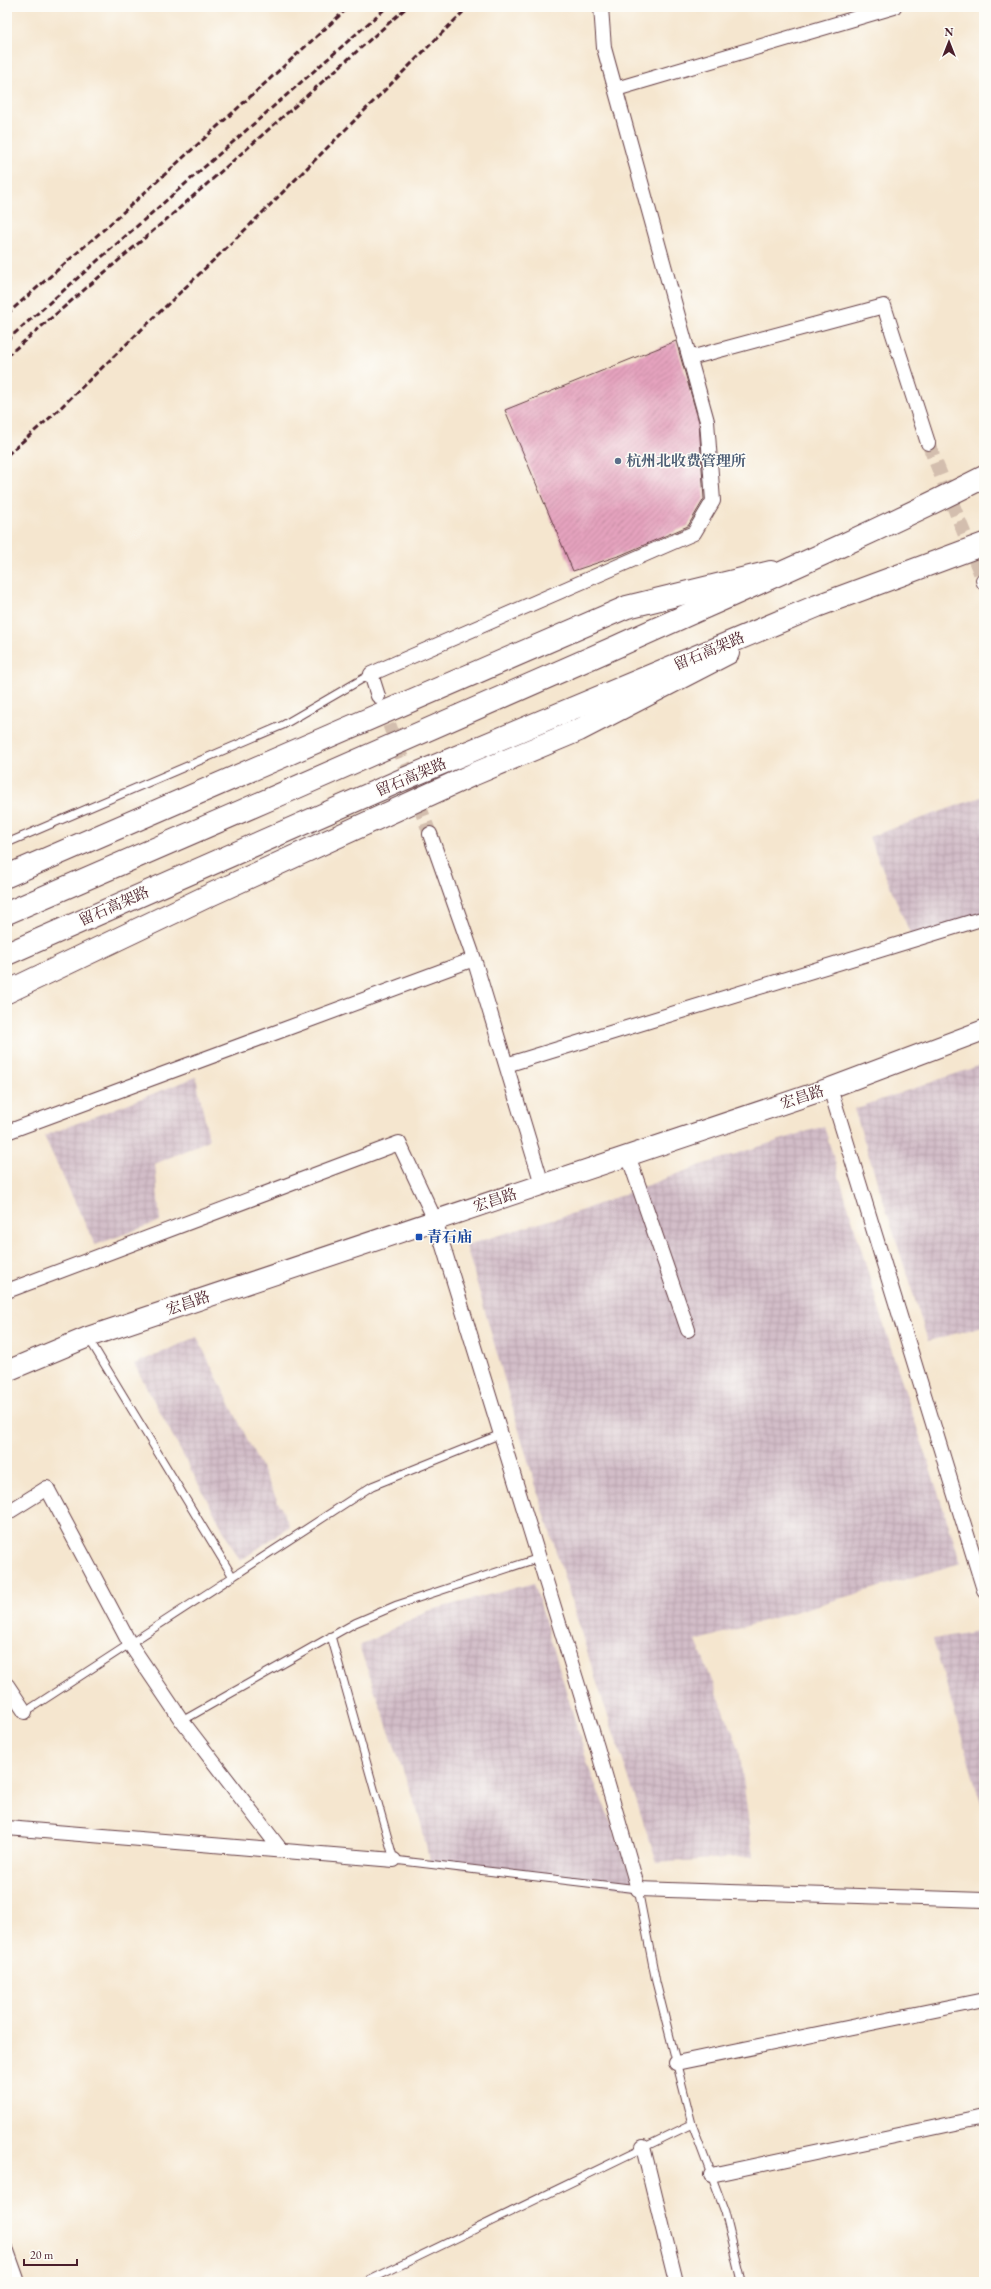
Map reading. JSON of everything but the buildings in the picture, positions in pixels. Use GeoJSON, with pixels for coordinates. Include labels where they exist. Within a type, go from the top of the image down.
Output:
{"type":"FeatureCollection","features":[{"type":"Feature","properties":{"kind":"main road"},"geometry":{"type":"LineString","coordinates":[[7,913],[388,748],[801,564],[925,507],[984,477]]}},
{"type":"Feature","properties":{"kind":"main road"},"geometry":{"type":"LineString","coordinates":[[7,992],[210,895],[472,776],[579,730],[817,606],[984,544]]}},
{"type":"Feature","properties":{"kind":"main road"},"geometry":{"type":"LineString","coordinates":[[7,876],[627,608],[801,564]]}},
{"type":"Feature","properties":{"kind":"main road","name":"留石高架路"},"geometry":{"type":"LineString","coordinates":[[7,954],[404,779],[817,606]]}},
{"type":"Feature","properties":{"kind":"street"},"geometry":{"type":"LineString","coordinates":[[378,696],[370,674],[694,532],[713,500],[707,421],[604,48],[601,7]]}},
{"type":"Feature","properties":{"kind":"street"},"geometry":{"type":"LineString","coordinates":[[616,89],[894,7]]}},
{"type":"Feature","properties":{"kind":"street"},"geometry":{"type":"LineString","coordinates":[[690,358],[884,306],[928,443]]}},
{"type":"Feature","properties":{"kind":"street"},"geometry":{"type":"LineString","coordinates":[[430,834],[474,959],[542,1184]]}},
{"type":"Feature","properties":{"kind":"street"},"geometry":{"type":"LineString","coordinates":[[506,1065],[984,918]]}},
{"type":"Feature","properties":{"kind":"street"},"geometry":{"type":"LineString","coordinates":[[7,1132],[474,959]]}},
{"type":"Feature","properties":{"kind":"street","name":"宏昌路"},"geometry":{"type":"LineString","coordinates":[[7,1371],[88,1337],[830,1088],[984,1030]]}},
{"type":"Feature","properties":{"kind":"street"},"geometry":{"type":"LineString","coordinates":[[830,1088],[984,1590]]}},
{"type":"Feature","properties":{"kind":"street"},"geometry":{"type":"LineString","coordinates":[[7,1291],[398,1144],[435,1220],[539,1558],[638,1889],[984,1900]]}},
{"type":"Feature","properties":{"kind":"street"},"geometry":{"type":"LineString","coordinates":[[628,1155],[688,1330]]}},
{"type":"Feature","properties":{"kind":"street"},"geometry":{"type":"LineString","coordinates":[[7,1513],[47,1488],[130,1644],[182,1721],[281,1850]]}},
{"type":"Feature","properties":{"kind":"street"},"geometry":{"type":"LineString","coordinates":[[7,1685],[25,1712]]}},
{"type":"Feature","properties":{"kind":"street"},"geometry":{"type":"LineString","coordinates":[[7,1828],[394,1860]]}},
{"type":"Feature","properties":{"kind":"street"},"geometry":{"type":"LineString","coordinates":[[676,2063],[984,2000]]}},
{"type":"Feature","properties":{"kind":"street"},"geometry":{"type":"LineString","coordinates":[[711,2175],[984,2117]]}},
{"type":"Feature","properties":{"kind":"street"},"geometry":{"type":"LineString","coordinates":[[643,2147],[676,2282]]}},
{"type":"Feature","properties":{"kind":"street"},"geometry":{"type":"LineString","coordinates":[[7,2251],[18,2282]]}},
{"type":"Feature","properties":{"kind":"lane"},"geometry":{"type":"LineString","coordinates":[[7,843],[283,725],[370,674]]}},
{"type":"Feature","properties":{"kind":"lane"},"geometry":{"type":"LineString","coordinates":[[88,1337],[233,1577]]}},
{"type":"Feature","properties":{"kind":"lane"},"geometry":{"type":"LineString","coordinates":[[25,1712],[372,1486],[501,1434]]}},
{"type":"Feature","properties":{"kind":"lane"},"geometry":{"type":"LineString","coordinates":[[182,1721],[332,1636],[397,1605],[539,1558]]}},
{"type":"Feature","properties":{"kind":"lane"},"geometry":{"type":"LineString","coordinates":[[332,1636],[394,1860],[638,1889],[656,1982],[692,2124],[725,2212],[742,2282]]}},
{"type":"Feature","properties":{"kind":"lane"},"geometry":{"type":"LineString","coordinates":[[366,2282],[692,2124]]}},
{"type":"Feature","properties":{"kind":"shaded area"},"geometry":{"type":"Polygon","coordinates":[[[984,796],[984,913],[913,940],[869,837],[984,796]]]}},
{"type":"Feature","properties":{"kind":"shaded area"},"geometry":{"type":"Polygon","coordinates":[[[984,1064],[984,1326],[928,1341],[854,1109],[984,1064]]]}},
{"type":"Feature","properties":{"kind":"shaded area"},"geometry":{"type":"Polygon","coordinates":[[[196,1077],[209,1140],[155,1164],[160,1221],[95,1245],[44,1136],[196,1077]]]}},
{"type":"Feature","properties":{"kind":"shaded area"},"geometry":{"type":"Polygon","coordinates":[[[824,1126],[891,1348],[961,1563],[696,1641],[739,1748],[753,1856],[657,1863],[593,1671],[522,1441],[466,1245],[580,1211],[701,1165],[824,1126]]]}},
{"type":"Feature","properties":{"kind":"shaded area"},"geometry":{"type":"Polygon","coordinates":[[[197,1337],[290,1526],[240,1561],[134,1364],[197,1337]]]}},
{"type":"Feature","properties":{"kind":"shaded area"},"geometry":{"type":"Polygon","coordinates":[[[534,1583],[590,1771],[638,1889],[430,1864],[420,1819],[359,1646],[427,1611],[534,1583]]]}},
{"type":"Feature","properties":{"kind":"shaded area"},"geometry":{"type":"Polygon","coordinates":[[[984,1630],[984,1814],[933,1639],[984,1630]]]}},
{"type":"Feature","properties":{"kind":"tunnel"},"geometry":{"type":"LineString","coordinates":[[928,443],[983,580]]}},
{"type":"Feature","properties":{"kind":"tunnel"},"geometry":{"type":"LineString","coordinates":[[382,705],[430,834]]}},
{"type":"Feature","properties":{"kind":"railway"},"geometry":{"type":"LineString","coordinates":[[7,314],[109,225],[349,7]]}},
{"type":"Feature","properties":{"kind":"railway"},"geometry":{"type":"LineString","coordinates":[[7,340],[387,7]]}},
{"type":"Feature","properties":{"kind":"railway"},"geometry":{"type":"LineString","coordinates":[[7,356],[182,206],[407,7]]}},
{"type":"Feature","properties":{"kind":"railway"},"geometry":{"type":"LineString","coordinates":[[7,455],[53,415],[249,226],[468,7]]}},
{"type":"Feature","properties":{"kind":"place","name":"杭州北收费管理所"},"geometry":{"type":"Point","coordinates":[618,461]}},
{"type":"Feature","properties":{"kind":"place","name":"青石庙"},"geometry":{"type":"Point","coordinates":[419,1237]}}]}
